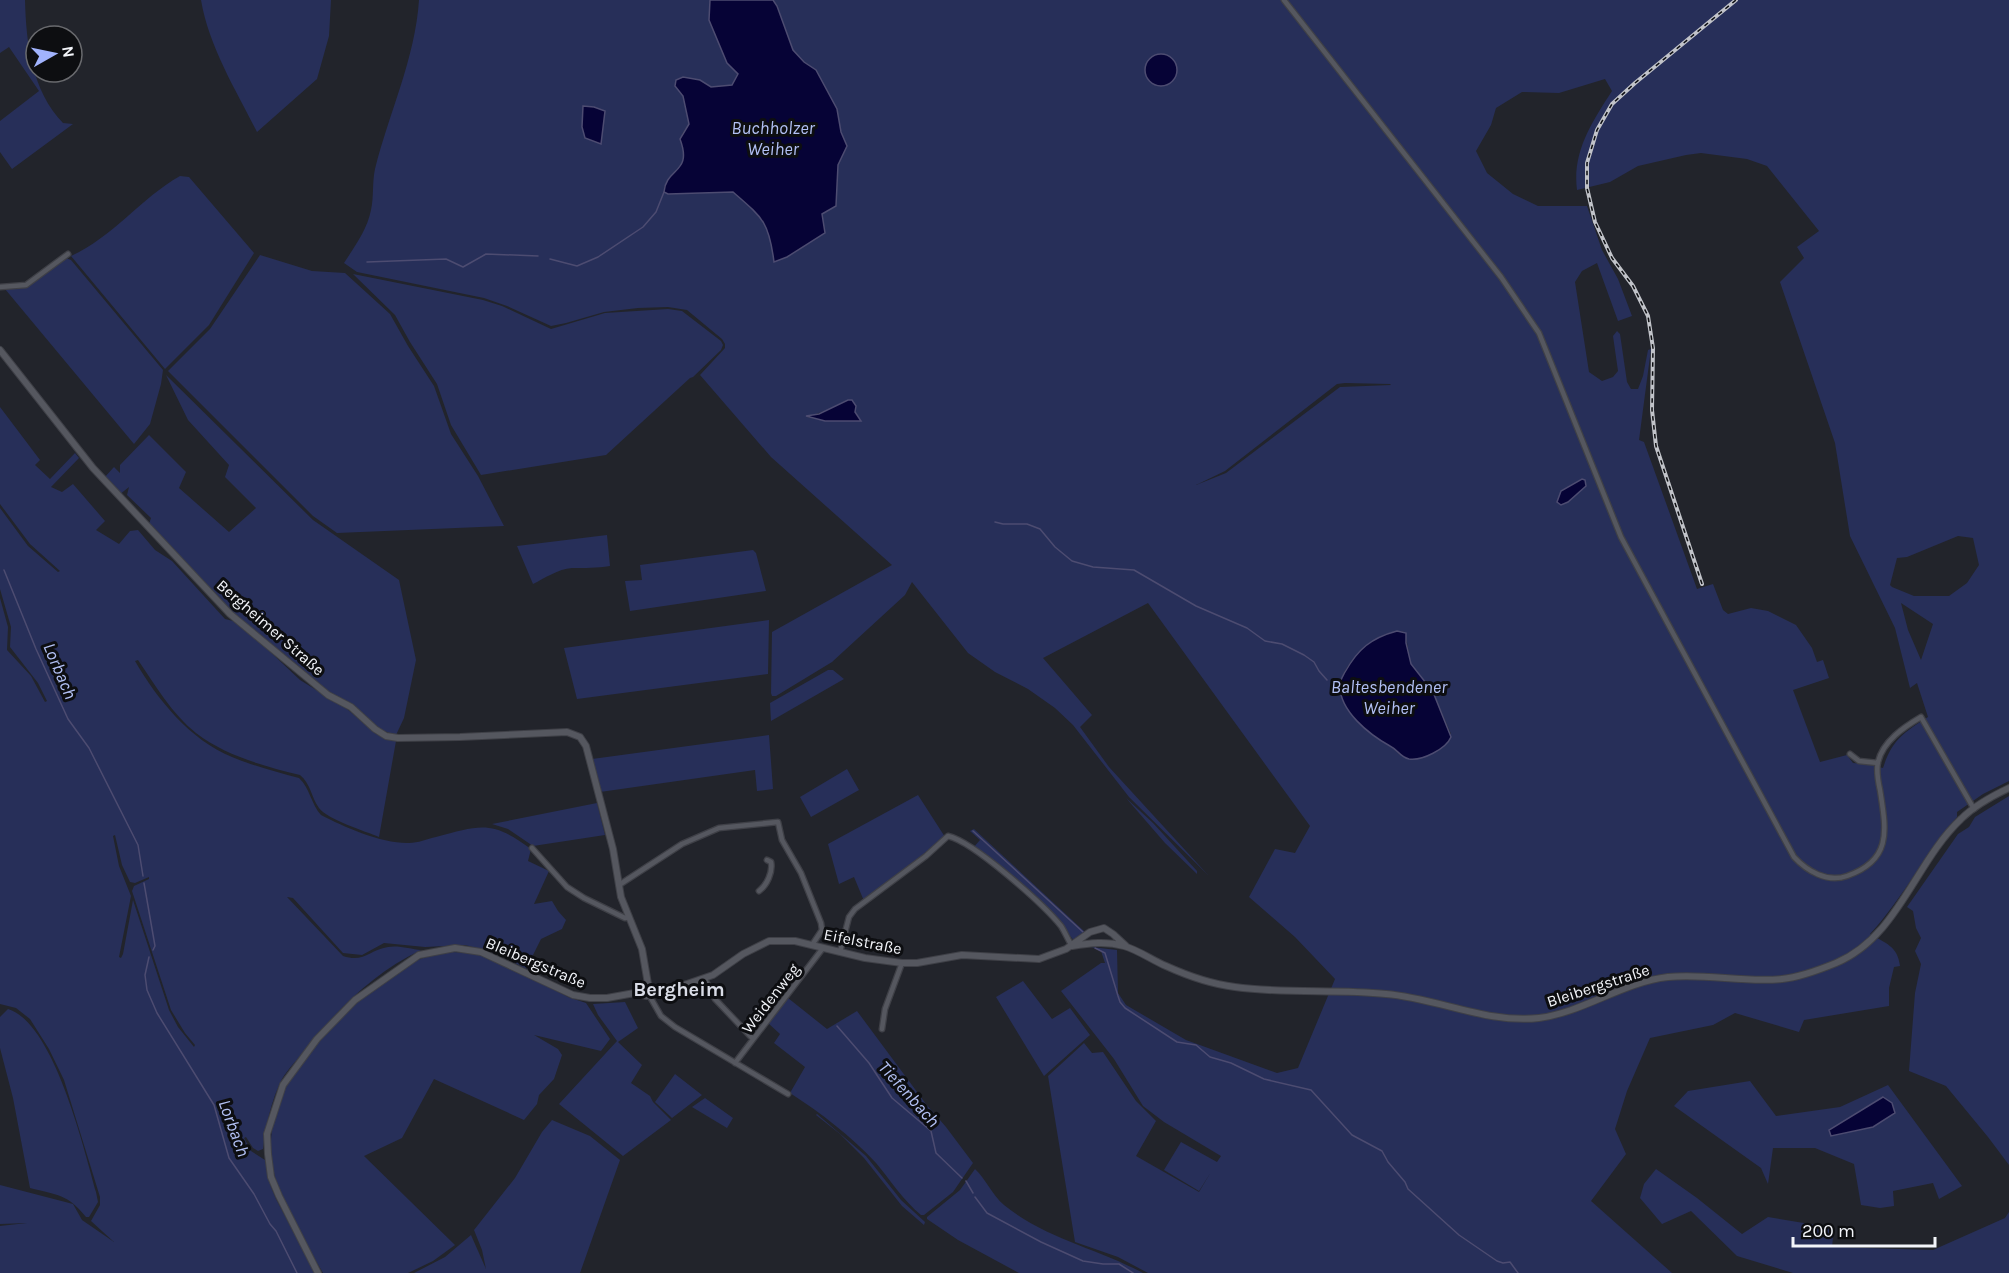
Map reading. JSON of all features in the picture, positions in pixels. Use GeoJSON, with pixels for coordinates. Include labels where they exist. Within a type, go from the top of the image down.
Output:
{"type":"FeatureCollection","features":[{"type":"Feature","properties":{"kind":"street"},"geometry":{"type":"LineString","coordinates":[[1284,0],[1299,16],[1501,277],[1539,333],[1621,537],[1794,857],[1803,867],[1816,875],[1841,879],[1864,869],[1877,856],[1884,841],[1886,826],[1878,778],[1878,762],[1886,746],[1898,732],[1921,717],[1974,809]]}},
{"type":"Feature","properties":{"kind":"street"},"geometry":{"type":"LineString","coordinates":[[0,287],[26,285],[68,254]]}},
{"type":"Feature","properties":{"kind":"street","name":"Bergheimer Straße"},"geometry":{"type":"LineString","coordinates":[[0,350],[93,468],[230,614],[328,695],[351,707],[375,729],[398,738],[567,732],[580,737],[586,746],[614,849],[619,885]]}},
{"type":"Feature","properties":{"kind":"street"},"geometry":{"type":"LineString","coordinates":[[1850,754],[1859,761],[1878,762]]}},
{"type":"Feature","properties":{"kind":"street","name":"Bleibergstraße"},"geometry":{"type":"LineString","coordinates":[[1072,946],[1109,943],[1126,946],[1165,966],[1205,981],[1237,987],[1385,993],[1421,998],[1486,1015],[1513,1018],[1539,1018],[1566,1011],[1664,977],[1780,979],[1803,975],[1857,951],[1883,927],[1961,819],[1993,796],[2009,788]]}},
{"type":"Feature","properties":{"kind":"street"},"geometry":{"type":"LineString","coordinates":[[788,1094],[687,1035],[668,1022],[655,1008],[642,949],[623,905],[619,885],[682,844],[719,828],[777,822],[782,840],[801,873],[821,923],[822,930],[812,945]]}},
{"type":"Feature","properties":{"kind":"street"},"geometry":{"type":"LineString","coordinates":[[840,952],[849,917],[855,909],[948,836],[962,842],[1008,874],[1061,926],[1072,946],[1090,932],[1104,928],[1118,937],[1116,941],[1109,943]]}},
{"type":"Feature","properties":{"kind":"street"},"geometry":{"type":"LineString","coordinates":[[532,848],[567,887],[625,918],[629,917]]}},
{"type":"Feature","properties":{"kind":"street"},"geometry":{"type":"LineString","coordinates":[[759,891],[771,873],[771,862],[767,860]]}},
{"type":"Feature","properties":{"kind":"street"},"geometry":{"type":"LineString","coordinates":[[1090,932],[1088,938],[1092,943]]}},
{"type":"Feature","properties":{"kind":"street","name":"Bleibergstraße"},"geometry":{"type":"LineString","coordinates":[[1118,937],[1126,946]]}},
{"type":"Feature","properties":{"kind":"street","name":"Eifelstraße"},"geometry":{"type":"LineString","coordinates":[[651,990],[705,979],[722,970],[743,954],[769,941],[795,940],[840,952],[902,963],[917,963],[962,955],[1039,959],[1072,946]]}},
{"type":"Feature","properties":{"kind":"street","name":"Bleibergstraße"},"geometry":{"type":"LineString","coordinates":[[318,1273],[271,1177],[267,1134],[283,1085],[317,1039],[355,1000],[419,955],[456,948],[481,952],[517,967],[560,990],[590,998],[640,992]]}},
{"type":"Feature","properties":{"kind":"street","name":"Weidenweg"},"geometry":{"type":"LineString","coordinates":[[735,1063],[823,948]]}},
{"type":"Feature","properties":{"kind":"street"},"geometry":{"type":"LineString","coordinates":[[882,1029],[885,1009],[902,963]]}},
{"type":"Feature","properties":{"kind":"street"},"geometry":{"type":"LineString","coordinates":[[705,979],[715,999],[753,1039]]}},
{"type":"Feature","properties":{"kind":"street"},"geometry":{"type":"LineString","coordinates":[[640,986],[651,990],[644,996],[640,992],[640,986]]}},
{"type":"Feature","properties":{"kind":"shaded area"},"geometry":{"type":"Polygon","coordinates":[[[0,0],[25,0],[26,24],[24,24],[24,69],[9,47],[0,53],[0,0]]]}},
{"type":"Feature","properties":{"kind":"shaded area"},"geometry":{"type":"Polygon","coordinates":[[[201,0],[331,0],[329,36],[317,79],[257,132],[210,35],[201,0]]]}},
{"type":"Feature","properties":{"kind":"shaded area"},"geometry":{"type":"Polygon","coordinates":[[[419,0],[710,0],[709,20],[727,63],[739,74],[733,85],[711,87],[700,80],[675,86],[683,96],[689,124],[682,134],[684,151],[682,164],[668,181],[664,192],[668,194],[733,192],[760,215],[771,236],[774,262],[787,257],[825,233],[822,214],[836,206],[838,165],[847,146],[841,132],[837,109],[816,70],[804,62],[793,50],[773,0],[2009,0],[2009,781],[1983,794],[1957,812],[1957,817],[1870,934],[1894,949],[1899,959],[1900,966],[1894,967],[1889,988],[1889,1006],[1804,1020],[1799,1032],[1735,1013],[1713,1025],[1650,1038],[1627,1091],[1615,1129],[1626,1154],[1591,1201],[1672,1273],[1148,1273],[1118,1257],[1075,1242],[1048,1076],[1084,1043],[1092,1053],[1103,1052],[1136,1101],[1156,1121],[1136,1156],[1199,1192],[1211,1172],[1199,1191],[1164,1170],[1181,1142],[1217,1162],[1221,1156],[1164,1122],[1143,1106],[1114,1059],[1061,991],[1101,963],[1105,963],[1101,951],[1091,947],[1117,950],[1118,993],[1126,1005],[1186,1040],[1277,1073],[1298,1068],[1335,979],[1295,937],[1249,897],[1275,849],[1295,853],[1310,826],[1148,603],[1043,658],[1092,715],[1080,727],[1109,767],[1208,875],[1129,797],[1073,725],[1055,708],[1028,689],[995,672],[968,653],[912,582],[905,595],[832,662],[776,696],[772,696],[772,632],[892,565],[771,457],[700,375],[725,348],[722,339],[687,310],[668,307],[604,312],[551,326],[484,298],[357,272],[344,263],[367,224],[372,205],[375,169],[407,65],[417,22],[419,0]],[[1152,57],[1146,64],[1173,80],[1176,71],[1173,61],[1152,57]],[[1605,79],[1559,93],[1522,92],[1496,108],[1491,125],[1476,151],[1487,173],[1513,194],[1538,206],[1587,206],[1602,250],[1618,279],[1632,316],[1618,321],[1597,263],[1582,271],[1575,282],[1589,372],[1602,381],[1613,377],[1618,371],[1613,336],[1617,331],[1620,334],[1627,382],[1631,389],[1638,389],[1648,350],[1651,349],[1639,440],[1644,442],[1697,589],[1713,584],[1723,610],[1728,614],[1751,608],[1768,611],[1796,625],[1812,648],[1817,662],[1823,660],[1829,678],[1793,690],[1820,762],[1847,755],[1853,763],[1883,768],[1890,750],[1900,738],[1928,717],[1917,683],[1910,688],[1895,628],[1850,536],[1835,443],[1780,282],[1804,258],[1797,247],[1819,231],[1767,166],[1747,159],[1701,153],[1686,155],[1638,166],[1610,182],[1577,190],[1578,163],[1585,138],[1612,91],[1605,79]],[[1337,384],[1225,471],[1196,485],[1226,473],[1340,387],[1391,385],[1337,384]],[[856,406],[833,408],[807,417],[825,421],[861,421],[855,412],[856,406]],[[1958,536],[1907,557],[1897,558],[1890,585],[1914,596],[1949,596],[1967,583],[1979,565],[1973,538],[1958,536]],[[1901,603],[1908,630],[1921,660],[1933,624],[1901,603]],[[1397,631],[1379,639],[1354,658],[1343,676],[1340,685],[1344,703],[1400,755],[1451,734],[1433,692],[1411,664],[1405,632],[1397,631]]]}},
{"type":"Feature","properties":{"kind":"shaded area"},"geometry":{"type":"Polygon","coordinates":[[[34,84],[39,84],[44,96],[63,123],[73,124],[12,169],[0,152],[0,121],[39,91],[34,84]]]}},
{"type":"Feature","properties":{"kind":"shaded area"},"geometry":{"type":"Polygon","coordinates":[[[180,176],[189,177],[254,253],[209,325],[165,369],[71,256],[100,239],[152,195],[180,176]]]}},
{"type":"Feature","properties":{"kind":"shaded area"},"geometry":{"type":"Polygon","coordinates":[[[260,255],[312,271],[345,273],[390,314],[434,386],[451,434],[478,476],[504,526],[337,533],[313,516],[168,371],[210,329],[260,255]]]}},
{"type":"Feature","properties":{"kind":"shaded area"},"geometry":{"type":"Polygon","coordinates":[[[66,258],[71,260],[163,370],[150,424],[134,444],[5,289],[27,287],[66,258]]]}},
{"type":"Feature","properties":{"kind":"shaded area"},"geometry":{"type":"Polygon","coordinates":[[[353,274],[483,300],[502,306],[551,329],[605,313],[668,309],[682,311],[721,341],[723,345],[721,350],[693,377],[606,455],[481,475],[451,425],[437,384],[395,315],[353,274]]]}},
{"type":"Feature","properties":{"kind":"shaded area"},"geometry":{"type":"Polygon","coordinates":[[[166,375],[313,520],[399,580],[416,660],[404,718],[396,735],[378,729],[354,707],[323,688],[237,618],[149,524],[151,518],[127,495],[129,487],[119,495],[104,478],[114,467],[120,473],[120,465],[149,435],[186,472],[179,488],[229,532],[256,508],[225,477],[229,465],[188,420],[166,375]]]}},
{"type":"Feature","properties":{"kind":"shaded area"},"geometry":{"type":"Polygon","coordinates":[[[0,407],[40,460],[35,465],[50,479],[75,453],[79,458],[51,487],[62,492],[73,484],[105,521],[96,530],[119,544],[130,531],[138,530],[155,550],[172,561],[225,619],[233,621],[264,646],[300,680],[347,709],[376,734],[396,741],[379,837],[338,821],[324,812],[316,804],[306,782],[300,775],[233,754],[196,733],[172,708],[138,660],[135,661],[164,704],[202,740],[232,757],[299,778],[306,786],[321,815],[352,829],[388,841],[409,843],[476,828],[496,829],[531,849],[528,861],[549,871],[534,904],[552,901],[566,920],[562,929],[541,939],[526,969],[499,954],[465,945],[425,947],[384,943],[362,955],[343,953],[293,898],[287,897],[343,956],[356,958],[392,947],[421,950],[388,969],[357,993],[290,1068],[278,1087],[272,1104],[263,1149],[258,1151],[253,1148],[246,1137],[244,1138],[251,1151],[265,1160],[276,1199],[315,1273],[0,1273],[0,1226],[27,1223],[0,1224],[0,1185],[73,1204],[82,1220],[114,1242],[91,1221],[100,1205],[100,1197],[64,1080],[49,1049],[30,1019],[16,1008],[0,1004],[0,598],[8,627],[7,650],[31,676],[45,702],[47,701],[38,683],[10,647],[11,627],[0,589],[0,508],[28,546],[58,572],[60,571],[30,544],[0,504],[0,407]],[[115,835],[113,836],[119,866],[131,896],[119,957],[121,958],[123,954],[133,900],[169,1010],[178,1027],[194,1047],[195,1045],[171,1010],[132,891],[134,886],[149,877],[135,883],[130,882],[122,865],[115,835]]]}},
{"type":"Feature","properties":{"kind":"shaded area"},"geometry":{"type":"Polygon","coordinates":[[[607,535],[610,566],[562,570],[533,584],[517,546],[607,535]]]}},
{"type":"Feature","properties":{"kind":"shaded area"},"geometry":{"type":"Polygon","coordinates":[[[753,550],[756,553],[766,591],[630,611],[625,581],[642,580],[640,565],[753,550]]]}},
{"type":"Feature","properties":{"kind":"shaded area"},"geometry":{"type":"Polygon","coordinates":[[[769,620],[768,674],[577,699],[564,648],[769,620]]]}},
{"type":"Feature","properties":{"kind":"shaded area"},"geometry":{"type":"Polygon","coordinates":[[[828,670],[833,670],[844,679],[771,721],[770,703],[828,670]]]}},
{"type":"Feature","properties":{"kind":"shaded area"},"geometry":{"type":"Polygon","coordinates":[[[769,735],[773,789],[757,791],[755,770],[600,792],[592,759],[769,735]]]}},
{"type":"Feature","properties":{"kind":"shaded area"},"geometry":{"type":"Polygon","coordinates":[[[847,769],[859,790],[811,817],[800,797],[847,769]]]}},
{"type":"Feature","properties":{"kind":"shaded area"},"geometry":{"type":"Polygon","coordinates":[[[918,795],[945,837],[864,901],[854,877],[839,884],[828,844],[918,795]]]}},
{"type":"Feature","properties":{"kind":"shaded area"},"geometry":{"type":"Polygon","coordinates":[[[2009,796],[2009,1165],[1946,1086],[1909,1071],[1915,993],[1921,964],[1915,951],[1921,938],[1916,928],[1913,911],[1907,907],[1958,834],[1969,827],[1975,817],[2009,796]]]}},
{"type":"Feature","properties":{"kind":"shaded area"},"geometry":{"type":"Polygon","coordinates":[[[1126,798],[1153,823],[1197,871],[1197,874],[1165,843],[1126,798]]]}},
{"type":"Feature","properties":{"kind":"shaded area"},"geometry":{"type":"Polygon","coordinates":[[[597,803],[605,835],[533,846],[508,829],[492,824],[597,803]]]}},
{"type":"Feature","properties":{"kind":"shaded area"},"geometry":{"type":"Polygon","coordinates":[[[974,829],[1085,932],[1075,942],[1062,926],[1008,873],[973,848],[980,840],[970,831],[974,829]]]}},
{"type":"Feature","properties":{"kind":"shaded area"},"geometry":{"type":"Polygon","coordinates":[[[452,952],[472,953],[495,959],[568,997],[586,1003],[610,1039],[601,1051],[534,1035],[558,1049],[562,1055],[554,1079],[539,1095],[537,1104],[524,1120],[434,1079],[402,1138],[364,1156],[455,1245],[433,1261],[408,1273],[323,1273],[290,1215],[273,1168],[271,1136],[284,1090],[320,1040],[373,988],[410,963],[452,952]]]}},
{"type":"Feature","properties":{"kind":"shaded area"},"geometry":{"type":"Polygon","coordinates":[[[1023,981],[1052,1019],[1070,1008],[1090,1035],[1044,1076],[996,997],[1023,981]]]}},
{"type":"Feature","properties":{"kind":"shaded area"},"geometry":{"type":"Polygon","coordinates":[[[788,998],[827,1029],[857,1011],[973,1163],[953,1192],[924,1215],[908,1203],[876,1163],[856,1143],[790,1093],[805,1067],[774,1043],[780,1034],[768,1023],[788,998]]]}},
{"type":"Feature","properties":{"kind":"shaded area"},"geometry":{"type":"Polygon","coordinates":[[[625,1002],[638,1028],[618,1042],[642,1065],[631,1083],[650,1096],[671,1120],[623,1156],[559,1104],[617,1041],[593,1004],[625,1002]]]}},
{"type":"Feature","properties":{"kind":"shaded area"},"geometry":{"type":"Polygon","coordinates":[[[8,1009],[24,1019],[39,1037],[65,1090],[84,1147],[98,1202],[89,1217],[86,1217],[80,1209],[61,1196],[30,1188],[13,1098],[0,1048],[0,1017],[8,1009]]]}},
{"type":"Feature","properties":{"kind":"shaded area"},"geometry":{"type":"Polygon","coordinates":[[[675,1074],[702,1095],[672,1118],[655,1102],[675,1074]]]}},
{"type":"Feature","properties":{"kind":"shaded area"},"geometry":{"type":"Polygon","coordinates":[[[1750,1081],[1776,1116],[1840,1107],[1888,1085],[1962,1186],[1939,1199],[1933,1183],[1893,1191],[1894,1206],[1880,1208],[1861,1205],[1854,1164],[1815,1148],[1773,1148],[1768,1184],[1761,1168],[1674,1106],[1688,1091],[1750,1081]]]}},
{"type":"Feature","properties":{"kind":"shaded area"},"geometry":{"type":"Polygon","coordinates":[[[705,1098],[733,1118],[727,1128],[692,1107],[705,1098]]]}},
{"type":"Feature","properties":{"kind":"shaded area"},"geometry":{"type":"Polygon","coordinates":[[[817,1114],[866,1156],[901,1200],[925,1222],[924,1225],[902,1206],[864,1158],[817,1114]]]}},
{"type":"Feature","properties":{"kind":"shaded area"},"geometry":{"type":"Polygon","coordinates":[[[552,1120],[590,1136],[620,1160],[580,1273],[414,1273],[445,1257],[471,1235],[486,1269],[474,1230],[515,1178],[542,1132],[552,1120]]]}},
{"type":"Feature","properties":{"kind":"shaded area"},"geometry":{"type":"Polygon","coordinates":[[[975,1169],[1000,1201],[1020,1217],[1054,1235],[1143,1273],[1019,1273],[958,1240],[927,1217],[960,1190],[975,1169]]]}},
{"type":"Feature","properties":{"kind":"shaded area"},"geometry":{"type":"Polygon","coordinates":[[[1656,1169],[1742,1234],[1768,1217],[1834,1228],[1832,1247],[1933,1250],[2005,1218],[2009,1212],[2009,1273],[1793,1273],[1737,1256],[1691,1211],[1662,1224],[1640,1198],[1644,1184],[1656,1169]]]}},
{"type":"Feature","properties":{"kind":"water","name":"Buchholzer Weiher"},"geometry":{"type":"Polygon","coordinates":[[[710,0],[773,0],[793,50],[804,62],[816,70],[837,109],[841,132],[847,146],[838,165],[836,206],[822,214],[825,233],[787,257],[774,262],[770,238],[763,222],[733,192],[668,194],[664,192],[669,178],[681,165],[683,150],[680,139],[689,124],[683,96],[675,86],[676,80],[683,77],[700,80],[711,87],[732,85],[738,74],[727,63],[709,20],[710,0]]]}},
{"type":"Feature","properties":{"kind":"water"},"geometry":{"type":"Polygon","coordinates":[[[1161,54],[1172,59],[1177,70],[1172,81],[1161,86],[1150,81],[1145,70],[1150,59],[1161,54]]]}},
{"type":"Feature","properties":{"kind":"water"},"geometry":{"type":"Polygon","coordinates":[[[583,106],[605,111],[601,144],[585,138],[582,127],[583,106]]]}},
{"type":"Feature","properties":{"kind":"water"},"geometry":{"type":"Polygon","coordinates":[[[852,400],[856,406],[855,412],[861,421],[825,421],[806,416],[819,414],[852,400]]]}},
{"type":"Feature","properties":{"kind":"water"},"geometry":{"type":"Polygon","coordinates":[[[1582,479],[1585,480],[1586,486],[1568,502],[1561,505],[1557,502],[1561,491],[1582,479]]]}},
{"type":"Feature","properties":{"kind":"water","name":"Baltesbendener Weiher"},"geometry":{"type":"Polygon","coordinates":[[[1397,631],[1406,633],[1411,664],[1433,692],[1451,737],[1439,750],[1414,759],[1403,757],[1365,729],[1350,713],[1341,695],[1342,678],[1360,651],[1380,637],[1397,631]]]}},
{"type":"Feature","properties":{"kind":"water"},"geometry":{"type":"Polygon","coordinates":[[[1883,1097],[1892,1103],[1895,1113],[1873,1127],[1831,1136],[1829,1130],[1883,1097]]]}},
{"type":"Feature","properties":{"kind":"waterway"},"geometry":{"type":"LineString","coordinates":[[550,259],[577,266],[598,257],[643,227],[656,212],[664,192]]}},
{"type":"Feature","properties":{"kind":"waterway"},"geometry":{"type":"LineString","coordinates":[[367,262],[446,259],[463,267],[486,254],[538,256]]}},
{"type":"Feature","properties":{"kind":"waterway"},"geometry":{"type":"LineString","coordinates":[[995,522],[1027,524],[1040,529],[1055,547],[1072,561],[1093,567],[1134,570],[1196,606],[1247,628],[1265,641],[1282,644],[1304,655],[1314,662],[1327,680]]}},
{"type":"Feature","properties":{"kind":"waterway","name":"Lorbach"},"geometry":{"type":"LineString","coordinates":[[4,570],[68,719],[89,748],[138,845],[143,876]]}},
{"type":"Feature","properties":{"kind":"waterway"},"geometry":{"type":"LineString","coordinates":[[973,831],[1083,932]]}},
{"type":"Feature","properties":{"kind":"waterway","name":"Lorbach"},"geometry":{"type":"LineString","coordinates":[[144,883],[155,946],[153,950]]}},
{"type":"Feature","properties":{"kind":"waterway"},"geometry":{"type":"LineString","coordinates":[[1095,948],[1105,953],[1120,1002],[1125,1008],[1177,1042],[1196,1045],[1210,1057],[1231,1063],[1264,1079],[1311,1090],[1352,1135],[1382,1151],[1408,1189],[1459,1235],[1497,1261],[1510,1262],[1518,1273]]}},
{"type":"Feature","properties":{"kind":"waterway","name":"Lorbach"},"geometry":{"type":"LineString","coordinates":[[149,957],[145,975],[147,990],[157,1013],[214,1105],[229,1158],[276,1231],[297,1273]]}},
{"type":"Feature","properties":{"kind":"waterway","name":"Tiefenbach"},"geometry":{"type":"LineString","coordinates":[[837,1026],[869,1063],[892,1098],[931,1131],[936,1153],[962,1178]]}},
{"type":"Feature","properties":{"kind":"waterway","name":"Tiefenbach"},"geometry":{"type":"LineString","coordinates":[[966,1181],[973,1193]]}},
{"type":"Feature","properties":{"kind":"waterway","name":"Tiefenbach"},"geometry":{"type":"LineString","coordinates":[[975,1197],[987,1213],[1041,1242],[1083,1261],[1119,1264],[1133,1273]]}},
{"type":"Feature","properties":{"kind":"railway"},"geometry":{"type":"LineString","coordinates":[[1702,584],[1656,446],[1652,410],[1653,348],[1648,316],[1633,286],[1612,258],[1595,222],[1587,188],[1587,163],[1597,130],[1612,104],[1736,0]]}},
{"type":"Feature","properties":{"kind":"district","name":"Bergheim"},"geometry":{"type":"Point","coordinates":[679,989]}}]}
